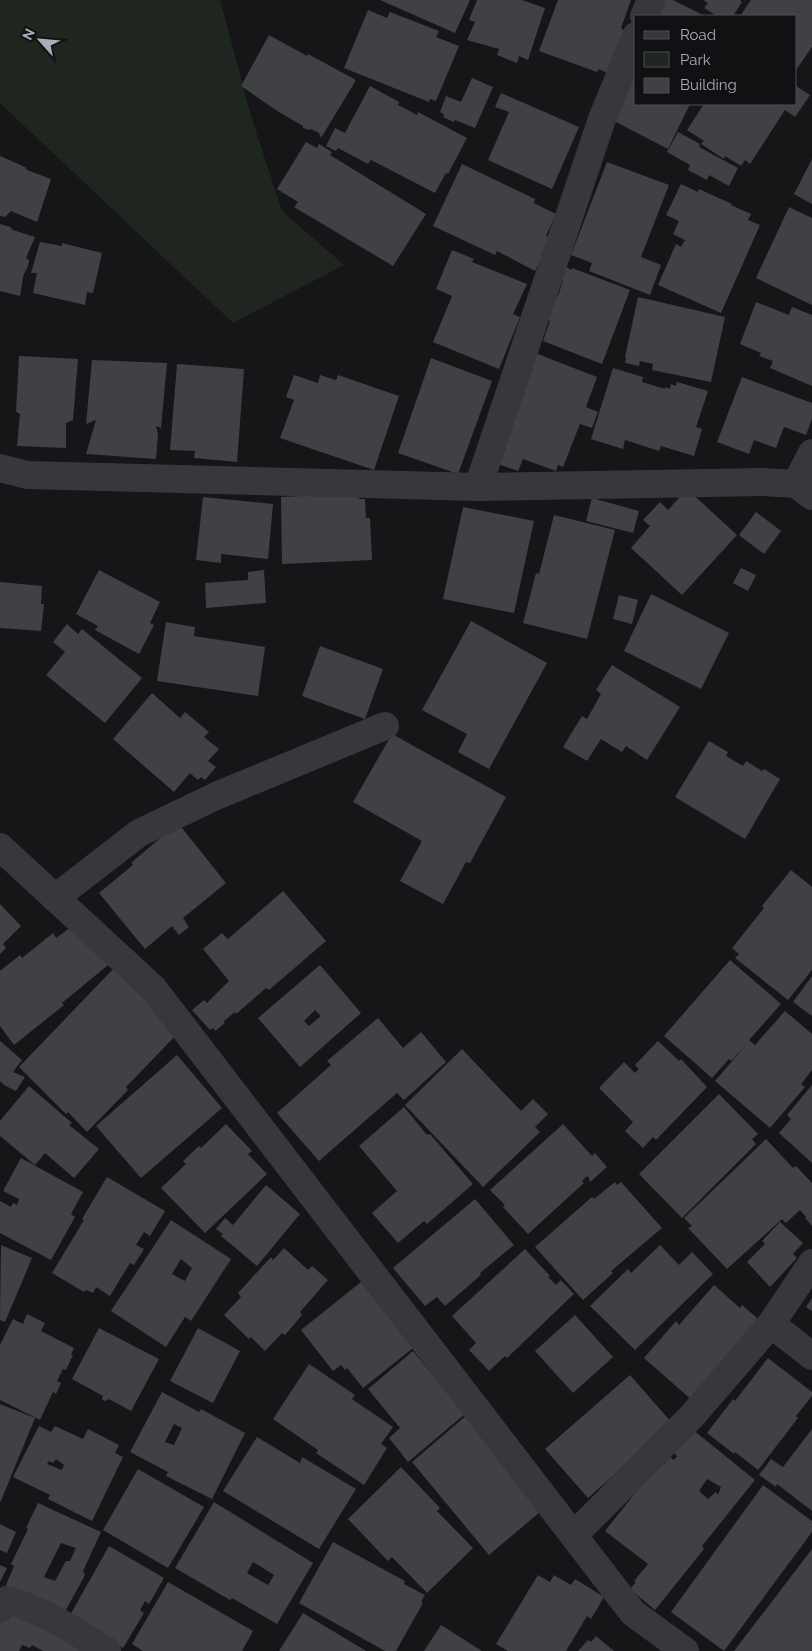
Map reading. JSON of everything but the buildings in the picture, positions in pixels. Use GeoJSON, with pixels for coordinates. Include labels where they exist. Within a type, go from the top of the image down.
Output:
{"type":"FeatureCollection","features":[{"type":"Feature","properties":{"kind":"street"},"geometry":{"type":"LineString","coordinates":[[644,15],[651,0]]}},
{"type":"Feature","properties":{"kind":"street"},"geometry":{"type":"LineString","coordinates":[[478,487],[602,119],[634,41]]}},
{"type":"Feature","properties":{"kind":"street"},"geometry":{"type":"LineString","coordinates":[[0,468],[27,474],[478,487],[763,482],[804,490],[812,453]]}},
{"type":"Feature","properties":{"kind":"street"},"geometry":{"type":"LineString","coordinates":[[55,898],[139,833],[216,796],[384,726]]}},
{"type":"Feature","properties":{"kind":"street"},"geometry":{"type":"LineString","coordinates":[[0,846],[153,988],[633,1613],[684,1651]]}},
{"type":"Feature","properties":{"kind":"street"},"geometry":{"type":"LineString","coordinates":[[574,1535],[692,1416],[771,1324],[812,1262]]}},
{"type":"Feature","properties":{"kind":"street"},"geometry":{"type":"LineString","coordinates":[[771,1324],[812,1356]]}},
{"type":"Feature","properties":{"kind":"street"},"geometry":{"type":"LineString","coordinates":[[0,1609],[7,1600],[21,1604],[70,1628],[107,1651]]}},
{"type":"Feature","properties":{"kind":"green space"},"geometry":{"type":"Polygon","coordinates":[[[0,0],[220,0],[252,119],[282,211],[344,265],[233,323],[0,103],[0,0]]]}}]}
